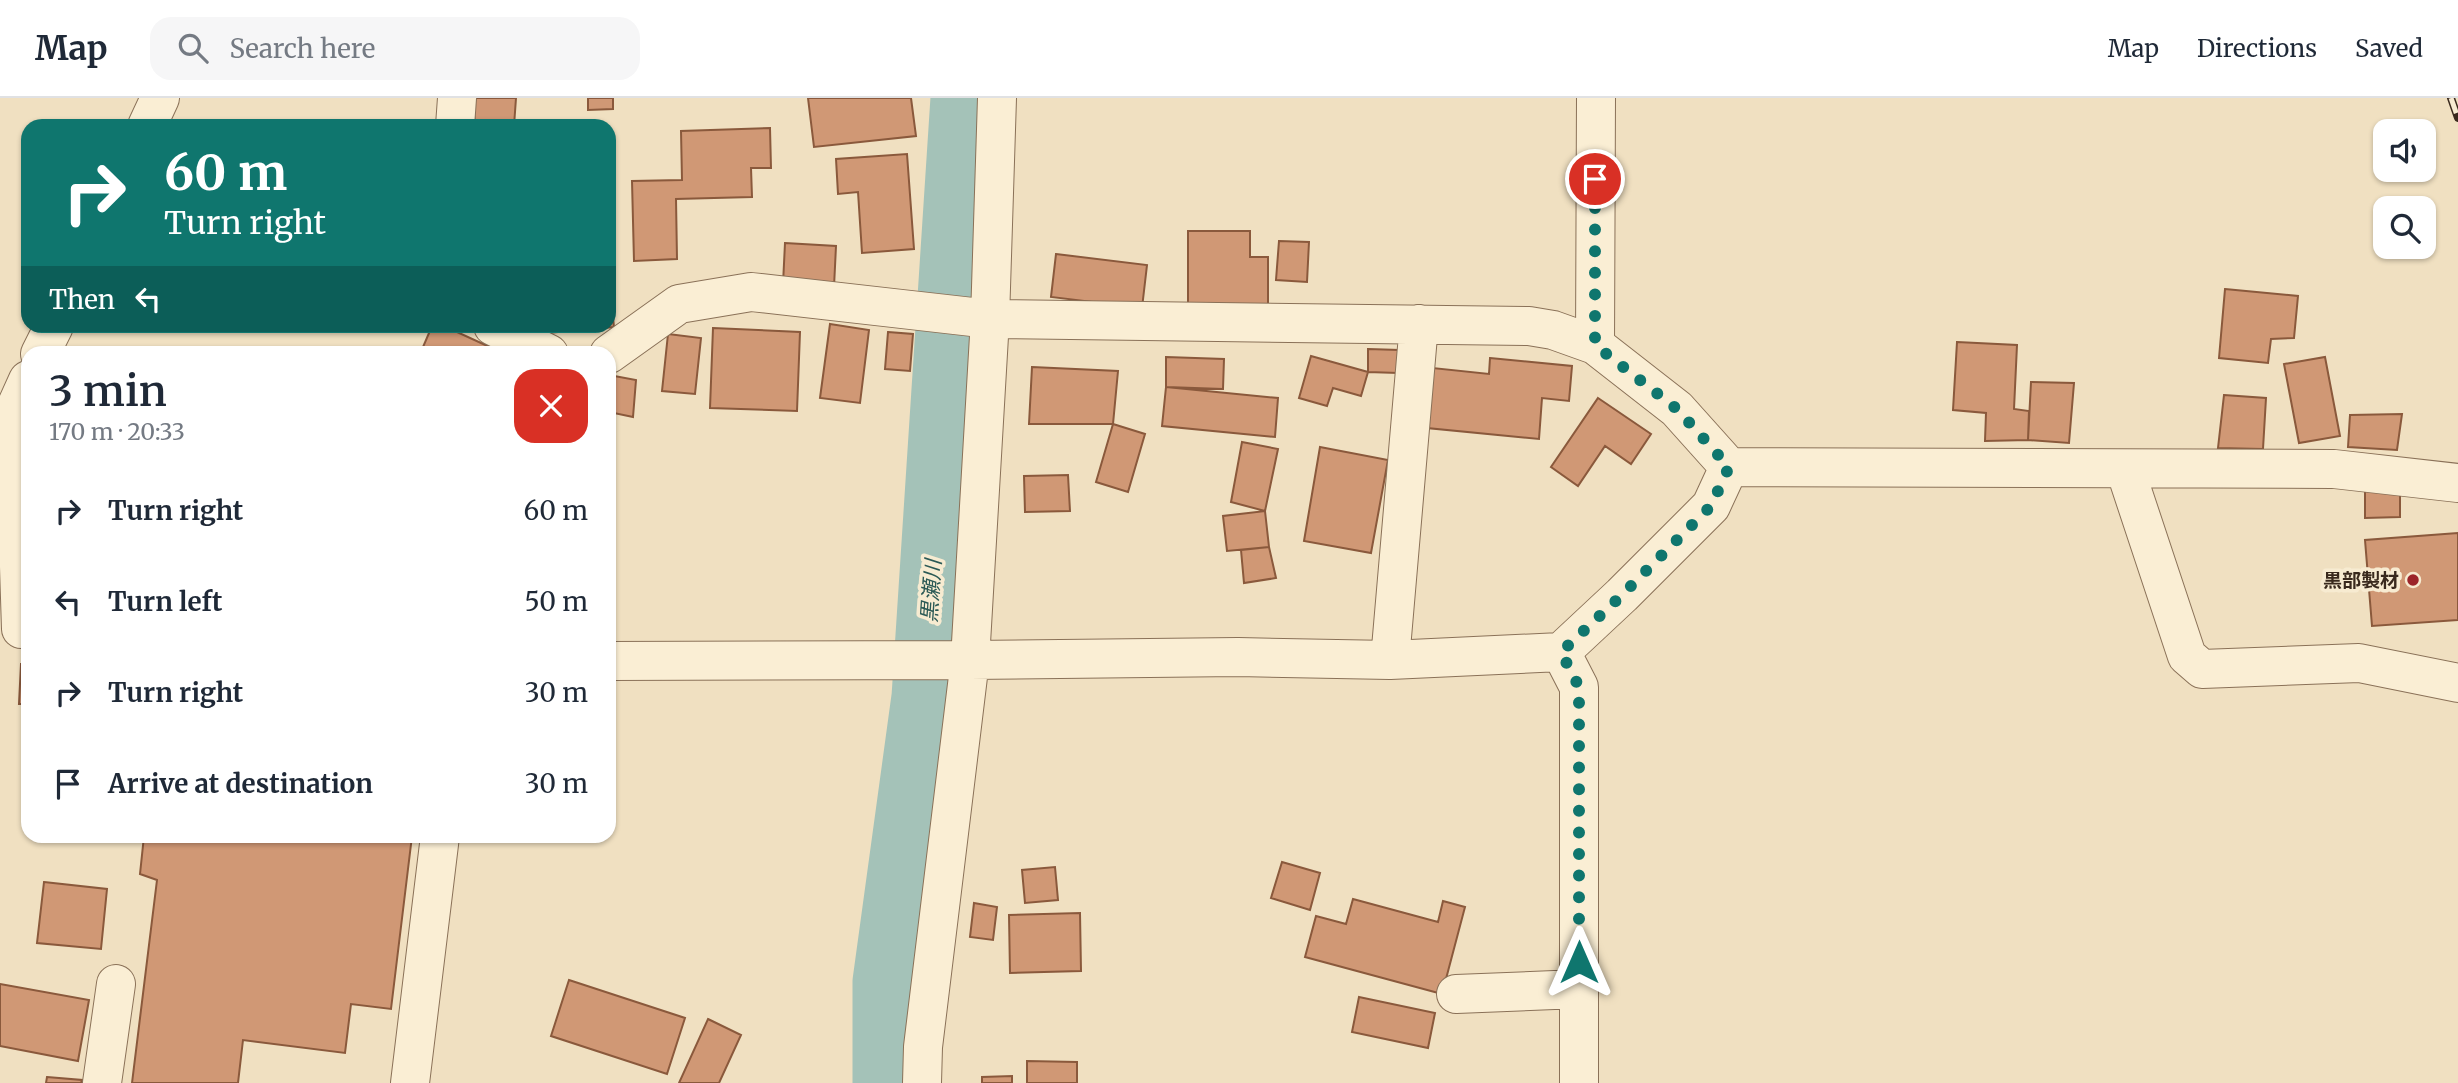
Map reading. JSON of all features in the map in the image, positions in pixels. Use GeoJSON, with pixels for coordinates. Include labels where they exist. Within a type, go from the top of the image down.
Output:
{"type":"FeatureCollection","features":[{"type":"Feature","properties":{"kind":"street"},"geometry":{"type":"LineString","coordinates":[[150,119],[160,98]]}},
{"type":"Feature","properties":{"kind":"street"},"geometry":{"type":"LineString","coordinates":[[456,119],[457,98]]}},
{"type":"Feature","properties":{"kind":"street"},"geometry":{"type":"LineString","coordinates":[[922,1083],[923,1046],[970,660],[989,319],[997,98]]}},
{"type":"Feature","properties":{"kind":"street"},"geometry":{"type":"LineString","coordinates":[[1595,345],[1596,98]]}},
{"type":"Feature","properties":{"kind":"street"},"geometry":{"type":"LineString","coordinates":[[616,349],[679,304],[751,292],[989,319],[1529,326],[1553,330],[1595,345],[1677,409],[1729,467],[2334,468],[2458,482]]}},
{"type":"Feature","properties":{"kind":"street"},"geometry":{"type":"LineString","coordinates":[[1390,660],[1419,324]]}},
{"type":"Feature","properties":{"kind":"street"},"geometry":{"type":"LineString","coordinates":[[507,333],[533,346]]}},
{"type":"Feature","properties":{"kind":"street"},"geometry":{"type":"LineString","coordinates":[[14,401],[16,630]]}},
{"type":"Feature","properties":{"kind":"street"},"geometry":{"type":"LineString","coordinates":[[616,661],[1238,657],[1390,660],[1561,652],[1711,506],[1729,467]]}},
{"type":"Feature","properties":{"kind":"street"},"geometry":{"type":"LineString","coordinates":[[2125,469],[2187,656],[2202,668],[2359,663],[2458,683]]}},
{"type":"Feature","properties":{"kind":"street"},"geometry":{"type":"LineString","coordinates":[[1561,652],[1579,687],[1579,1083]]}},
{"type":"Feature","properties":{"kind":"street"},"geometry":{"type":"LineString","coordinates":[[410,1083],[439,843]]}},
{"type":"Feature","properties":{"kind":"street"},"geometry":{"type":"LineString","coordinates":[[102,1083],[116,984]]}},
{"type":"Feature","properties":{"kind":"street"},"geometry":{"type":"LineString","coordinates":[[1456,994],[1579,989]]}},
{"type":"Feature","properties":{"kind":"building"},"geometry":{"type":"Polygon","coordinates":[[[473,98],[516,98],[514,119],[474,119],[473,98]]]}},
{"type":"Feature","properties":{"kind":"building"},"geometry":{"type":"Polygon","coordinates":[[[588,98],[613,98],[613,109],[588,110],[588,98]]]}},
{"type":"Feature","properties":{"kind":"building"},"geometry":{"type":"Polygon","coordinates":[[[808,98],[911,98],[916,136],[814,147],[808,98]]]}},
{"type":"Feature","properties":{"kind":"building"},"geometry":{"type":"Polygon","coordinates":[[[770,128],[771,168],[751,168],[752,197],[676,199],[677,259],[634,261],[632,181],[682,180],[681,131],[770,128]]]}},
{"type":"Feature","properties":{"kind":"building"},"geometry":{"type":"Polygon","coordinates":[[[907,154],[914,249],[862,253],[858,192],[838,194],[836,159],[907,154]]]}},
{"type":"Feature","properties":{"kind":"building"},"geometry":{"type":"Polygon","coordinates":[[[1188,231],[1250,231],[1250,257],[1268,257],[1268,304],[1188,304],[1188,231]]]}},
{"type":"Feature","properties":{"kind":"building"},"geometry":{"type":"Polygon","coordinates":[[[1279,241],[1309,242],[1307,282],[1276,280],[1279,241]]]}},
{"type":"Feature","properties":{"kind":"building"},"geometry":{"type":"Polygon","coordinates":[[[785,243],[836,246],[834,287],[783,284],[785,243]]]}},
{"type":"Feature","properties":{"kind":"building"},"geometry":{"type":"Polygon","coordinates":[[[1056,254],[1147,265],[1142,308],[1051,297],[1056,254]]]}},
{"type":"Feature","properties":{"kind":"building"},"geometry":{"type":"Polygon","coordinates":[[[2225,289],[2298,296],[2294,338],[2271,339],[2268,363],[2219,358],[2225,289]]]}},
{"type":"Feature","properties":{"kind":"building"},"geometry":{"type":"Polygon","coordinates":[[[830,324],[869,330],[860,403],[820,398],[830,324]]]}},
{"type":"Feature","properties":{"kind":"building"},"geometry":{"type":"Polygon","coordinates":[[[713,328],[800,332],[797,411],[710,408],[713,328]]]}},
{"type":"Feature","properties":{"kind":"building"},"geometry":{"type":"Polygon","coordinates":[[[888,332],[913,334],[910,371],[885,369],[888,332]]]}},
{"type":"Feature","properties":{"kind":"building"},"geometry":{"type":"Polygon","coordinates":[[[429,333],[459,333],[488,346],[423,346],[429,333]]]}},
{"type":"Feature","properties":{"kind":"building"},"geometry":{"type":"Polygon","coordinates":[[[668,334],[701,338],[695,394],[662,391],[668,334]]]}},
{"type":"Feature","properties":{"kind":"building"},"geometry":{"type":"Polygon","coordinates":[[[1957,342],[2017,345],[2014,409],[2029,411],[2028,440],[1985,441],[1986,413],[1953,410],[1957,342]]]}},
{"type":"Feature","properties":{"kind":"building"},"geometry":{"type":"Polygon","coordinates":[[[1368,349],[1399,350],[1398,373],[1368,372],[1368,349]]]}},
{"type":"Feature","properties":{"kind":"building"},"geometry":{"type":"Polygon","coordinates":[[[1311,356],[1368,372],[1361,396],[1333,388],[1327,406],[1299,398],[1311,356]]]}},
{"type":"Feature","properties":{"kind":"building"},"geometry":{"type":"Polygon","coordinates":[[[1166,357],[1224,359],[1223,389],[1166,387],[1166,357]]]}},
{"type":"Feature","properties":{"kind":"building"},"geometry":{"type":"Polygon","coordinates":[[[2325,357],[2340,436],[2299,443],[2284,364],[2325,357]]]}},
{"type":"Feature","properties":{"kind":"building"},"geometry":{"type":"Polygon","coordinates":[[[1490,358],[1572,366],[1569,401],[1542,398],[1539,439],[1427,428],[1433,368],[1489,374],[1490,358]]]}},
{"type":"Feature","properties":{"kind":"building"},"geometry":{"type":"Polygon","coordinates":[[[1032,367],[1118,371],[1113,424],[1029,424],[1032,367]]]}},
{"type":"Feature","properties":{"kind":"building"},"geometry":{"type":"Polygon","coordinates":[[[616,376],[636,380],[633,417],[616,413],[616,376]]]}},
{"type":"Feature","properties":{"kind":"building"},"geometry":{"type":"Polygon","coordinates":[[[2031,382],[2074,383],[2069,443],[2028,440],[2031,382]]]}},
{"type":"Feature","properties":{"kind":"building"},"geometry":{"type":"Polygon","coordinates":[[[1166,387],[1278,398],[1275,437],[1162,426],[1166,387]]]}},
{"type":"Feature","properties":{"kind":"building"},"geometry":{"type":"Polygon","coordinates":[[[2224,395],[2266,398],[2263,449],[2218,448],[2224,395]]]}},
{"type":"Feature","properties":{"kind":"building"},"geometry":{"type":"Polygon","coordinates":[[[1598,398],[1651,434],[1631,464],[1605,446],[1578,486],[1551,467],[1598,398]]]}},
{"type":"Feature","properties":{"kind":"building"},"geometry":{"type":"Polygon","coordinates":[[[2402,414],[2397,450],[2348,447],[2350,415],[2402,414]]]}},
{"type":"Feature","properties":{"kind":"building"},"geometry":{"type":"Polygon","coordinates":[[[1113,424],[1145,434],[1128,492],[1096,482],[1113,424]]]}},
{"type":"Feature","properties":{"kind":"building"},"geometry":{"type":"Polygon","coordinates":[[[1242,442],[1278,449],[1265,511],[1231,502],[1242,442]]]}},
{"type":"Feature","properties":{"kind":"building"},"geometry":{"type":"Polygon","coordinates":[[[1320,447],[1388,460],[1371,553],[1304,541],[1320,447]]]}},
{"type":"Feature","properties":{"kind":"building"},"geometry":{"type":"Polygon","coordinates":[[[1068,475],[1070,511],[1025,512],[1024,476],[1068,475]]]}},
{"type":"Feature","properties":{"kind":"building"},"geometry":{"type":"Polygon","coordinates":[[[2400,490],[2400,517],[2365,518],[2365,491],[2400,490]]]}},
{"type":"Feature","properties":{"kind":"building"},"geometry":{"type":"Polygon","coordinates":[[[1265,511],[1269,547],[1227,551],[1223,516],[1265,511]]]}},
{"type":"Feature","properties":{"kind":"building","name":"黒部製材"},"geometry":{"type":"Polygon","coordinates":[[[2458,533],[2458,620],[2372,626],[2365,540],[2458,533]]]}},
{"type":"Feature","properties":{"kind":"building"},"geometry":{"type":"Polygon","coordinates":[[[1269,547],[1276,578],[1244,583],[1241,550],[1269,547]]]}},
{"type":"Feature","properties":{"kind":"building"},"geometry":{"type":"Polygon","coordinates":[[[21,664],[21,704],[19,704],[21,664]]]}},
{"type":"Feature","properties":{"kind":"building"},"geometry":{"type":"Polygon","coordinates":[[[143,843],[411,843],[391,1009],[351,1004],[345,1053],[243,1040],[238,1083],[132,1083],[157,880],[140,874],[143,843]]]}},
{"type":"Feature","properties":{"kind":"building"},"geometry":{"type":"Polygon","coordinates":[[[1282,862],[1320,873],[1310,910],[1271,898],[1282,862]]]}},
{"type":"Feature","properties":{"kind":"building"},"geometry":{"type":"Polygon","coordinates":[[[1055,867],[1058,900],[1025,903],[1022,870],[1055,867]]]}},
{"type":"Feature","properties":{"kind":"building"},"geometry":{"type":"Polygon","coordinates":[[[44,882],[107,889],[101,949],[37,943],[44,882]]]}},
{"type":"Feature","properties":{"kind":"building"},"geometry":{"type":"Polygon","coordinates":[[[1353,899],[1438,922],[1443,901],[1465,907],[1442,994],[1305,957],[1316,916],[1346,924],[1353,899]]]}},
{"type":"Feature","properties":{"kind":"building"},"geometry":{"type":"Polygon","coordinates":[[[974,903],[997,907],[993,940],[970,937],[974,903]]]}},
{"type":"Feature","properties":{"kind":"building"},"geometry":{"type":"Polygon","coordinates":[[[1080,913],[1081,971],[1010,973],[1009,915],[1080,913]]]}},
{"type":"Feature","properties":{"kind":"building"},"geometry":{"type":"Polygon","coordinates":[[[569,980],[685,1018],[667,1074],[551,1036],[569,980]]]}},
{"type":"Feature","properties":{"kind":"building"},"geometry":{"type":"Polygon","coordinates":[[[0,984],[89,1000],[78,1061],[0,1046],[0,984]]]}},
{"type":"Feature","properties":{"kind":"building"},"geometry":{"type":"Polygon","coordinates":[[[1359,997],[1435,1013],[1428,1048],[1352,1032],[1359,997]]]}},
{"type":"Feature","properties":{"kind":"building"},"geometry":{"type":"Polygon","coordinates":[[[708,1019],[741,1035],[719,1083],[679,1083],[708,1019]]]}},
{"type":"Feature","properties":{"kind":"building"},"geometry":{"type":"Polygon","coordinates":[[[1027,1061],[1077,1062],[1077,1083],[1027,1083],[1027,1061]]]}},
{"type":"Feature","properties":{"kind":"building"},"geometry":{"type":"Polygon","coordinates":[[[1012,1076],[1012,1083],[982,1083],[982,1077],[1012,1076]]]}},
{"type":"Feature","properties":{"kind":"building"},"geometry":{"type":"Polygon","coordinates":[[[47,1077],[82,1080],[81,1083],[46,1083],[47,1077]]]}},
{"type":"Feature","properties":{"kind":"waterway","name":"黒瀬川"},"geometry":{"type":"LineString","coordinates":[[885,1083],[885,982],[924,697],[963,98]]}},
{"type":"Feature","properties":{"kind":"railway"},"geometry":{"type":"LineString","coordinates":[[2451,98],[2458,118]]}},
{"type":"Feature","properties":{"kind":"place","name":"黒部製材"},"geometry":{"type":"Point","coordinates":[2413,580]}},
{"type":"Feature","properties":{"kind":"route"},"geometry":{"type":"LineString","coordinates":[[1579,962],[1579,687],[1561,652],[1711,506],[1729,467],[1677,409],[1595,345],[1595,179]]}}]}
